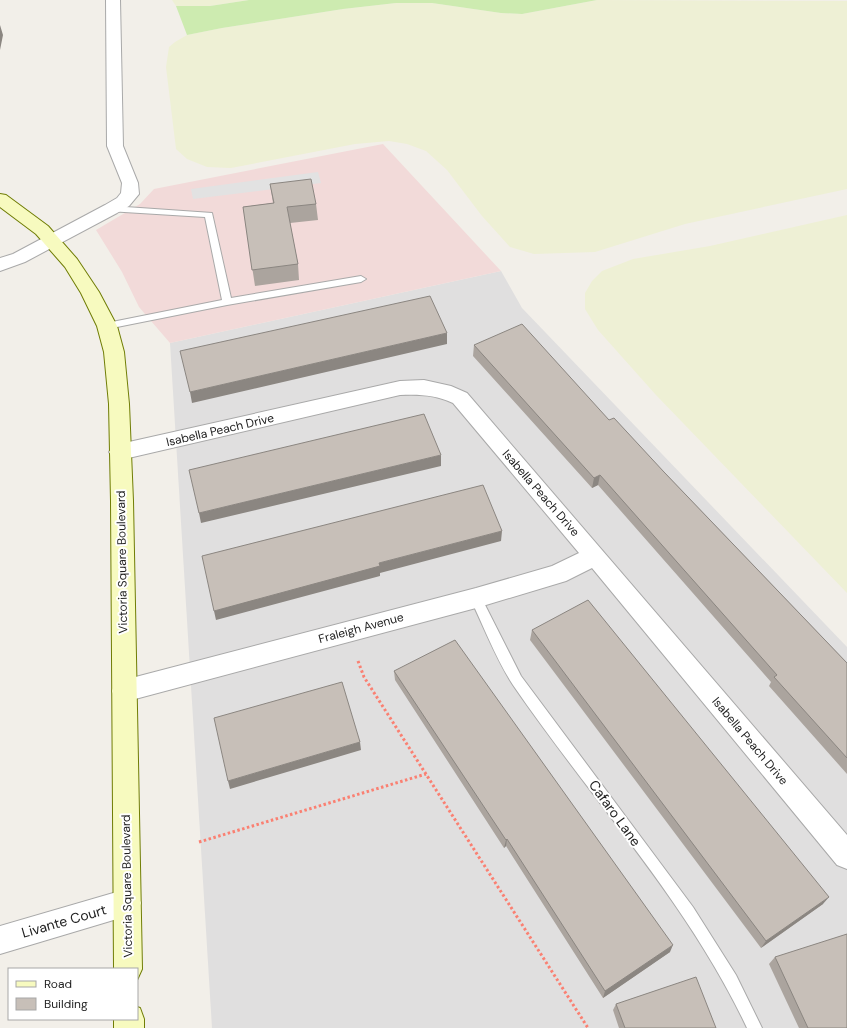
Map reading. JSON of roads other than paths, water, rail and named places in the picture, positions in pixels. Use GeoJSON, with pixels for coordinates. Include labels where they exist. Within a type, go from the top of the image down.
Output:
{"type":"FeatureCollection","features":[{"type":"Feature","properties":{"kind":"street"},"geometry":{"type":"LineString","coordinates":[[0,265],[19,258],[111,209],[122,202],[130,194],[130,183],[114,146],[113,0]]}},
{"type":"Feature","properties":{"kind":"street","name":"Victoria Square Boulevard"},"geometry":{"type":"LineString","coordinates":[[0,199],[29,219],[52,240],[79,274],[107,326],[117,376],[122,500],[128,968]]}},
{"type":"Feature","properties":{"kind":"street","name":"Isabella Peach Drive"},"geometry":{"type":"LineString","coordinates":[[120,452],[400,388],[425,386],[444,390],[460,398],[847,856]]}},
{"type":"Feature","properties":{"kind":"street","name":"Fraleigh Avenue"},"geometry":{"type":"LineString","coordinates":[[124,691],[476,598],[558,574],[594,556]]}},
{"type":"Feature","properties":{"kind":"street","name":"Livante Court"},"geometry":{"type":"LineString","coordinates":[[0,940],[127,902]]}},
{"type":"Feature","properties":{"kind":"lane"},"geometry":{"type":"LineString","coordinates":[[111,209],[209,214],[227,302]]}},
{"type":"Feature","properties":{"kind":"lane"},"geometry":{"type":"LineString","coordinates":[[107,326],[227,302],[361,279]]}},
{"type":"Feature","properties":{"kind":"lane","name":"Cafaro Lane"},"geometry":{"type":"LineString","coordinates":[[476,598],[517,680],[715,951],[743,1000],[755,1028]]}}]}
